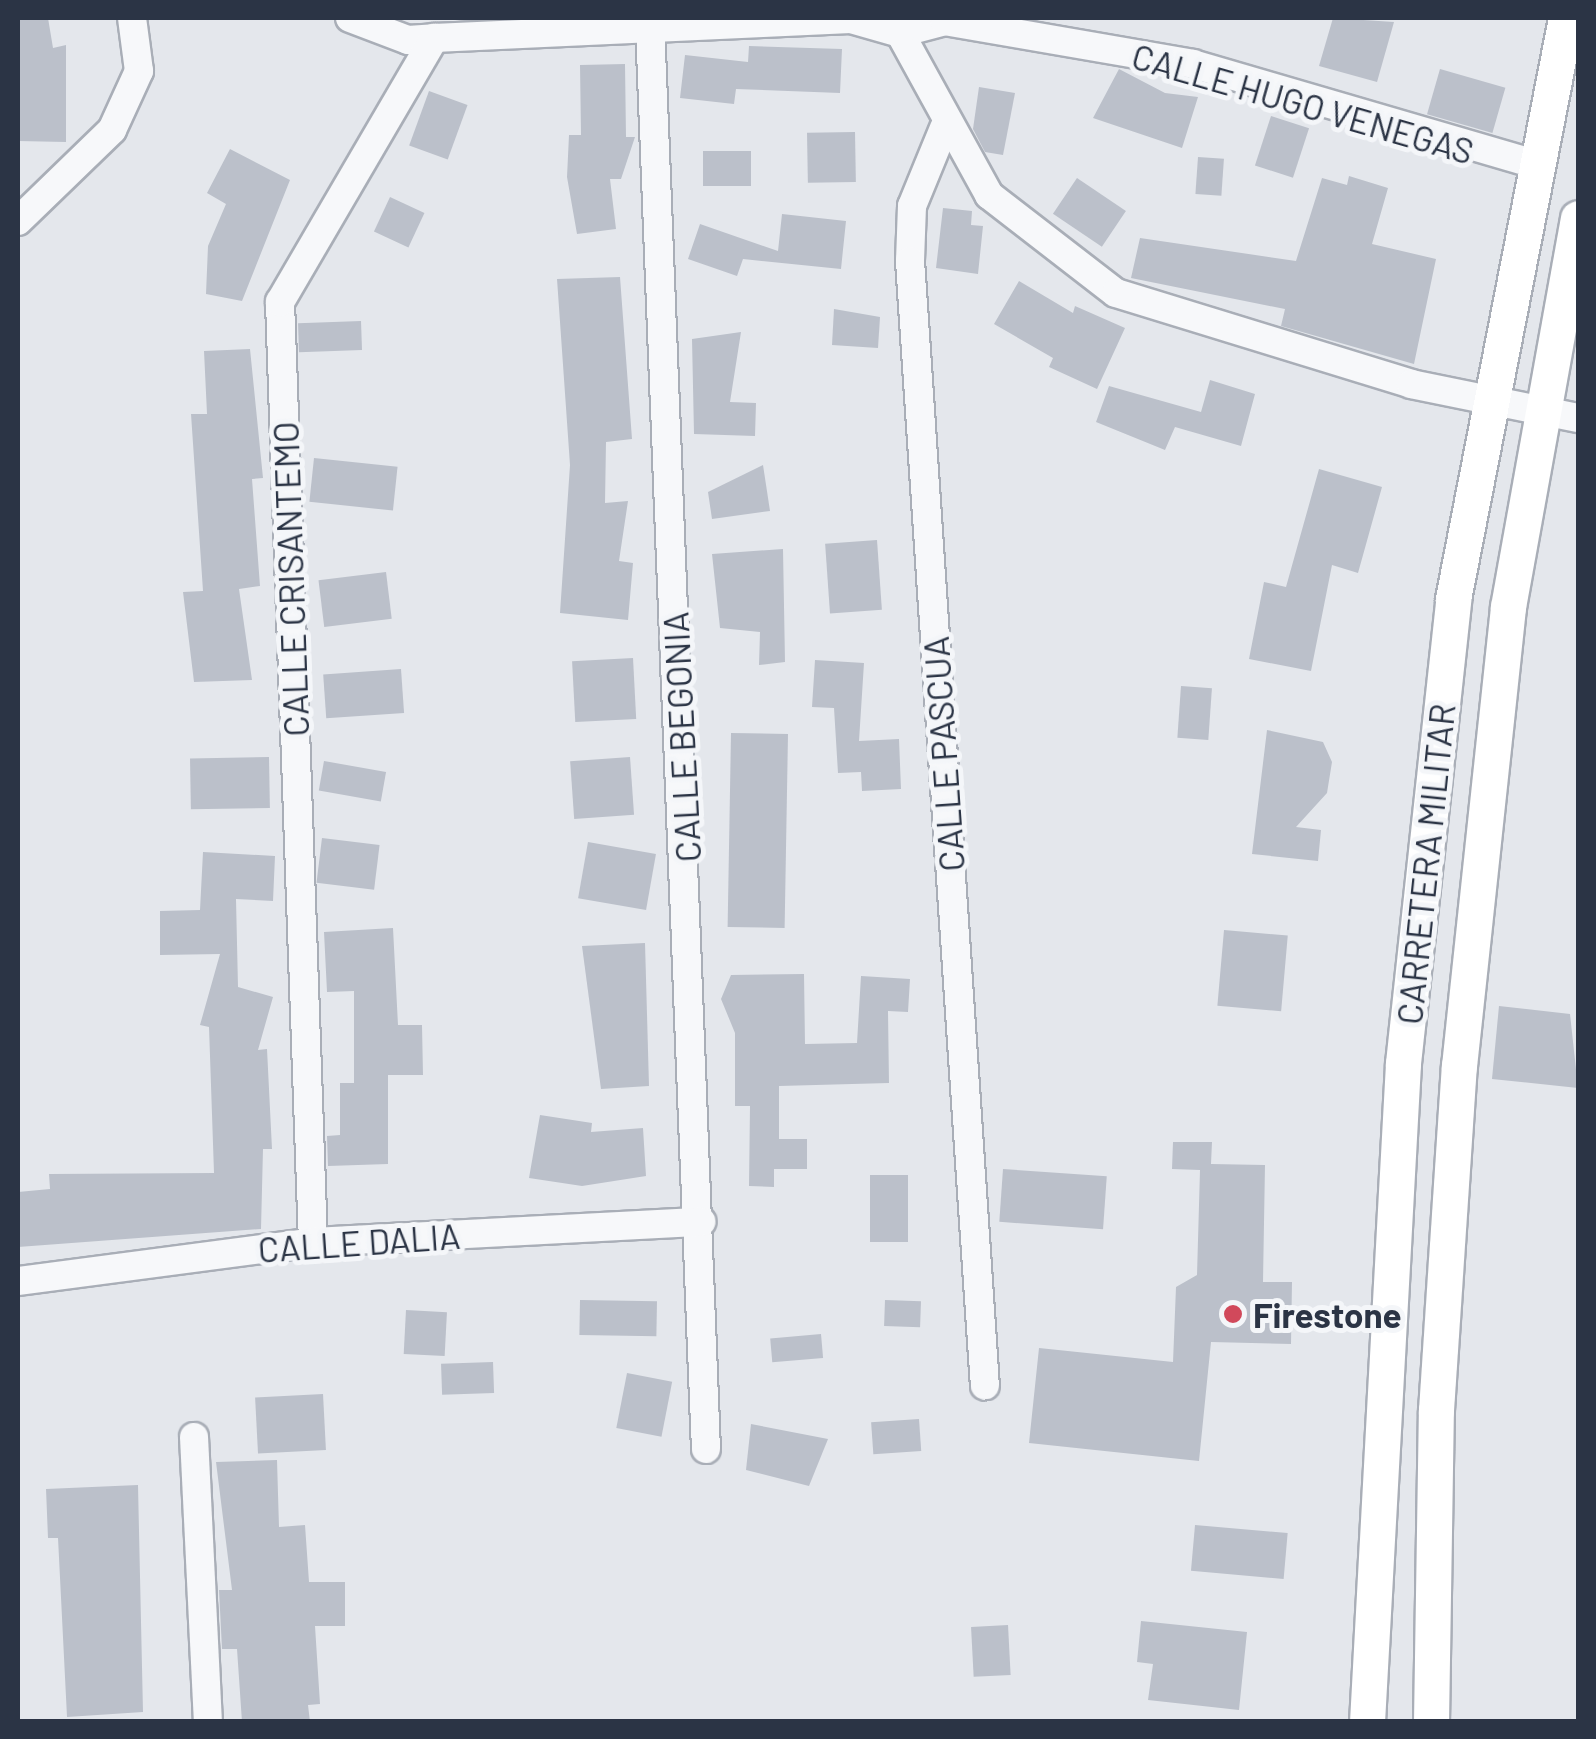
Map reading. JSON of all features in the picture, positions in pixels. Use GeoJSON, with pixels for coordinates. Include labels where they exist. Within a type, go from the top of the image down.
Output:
{"type":"FeatureCollection","features":[{"type":"Feature","properties":{"kind":"main road","name":"CARRETERA MILITAR"},"geometry":{"type":"LineString","coordinates":[[1367,1722],[1403,1063],[1454,600],[1486,398],[1531,163],[1566,18]]}},
{"type":"Feature","properties":{"kind":"main road","name":"CARRETERA MILITAR"},"geometry":{"type":"LineString","coordinates":[[1430,1722],[1436,1410],[1458,1066],[1508,606],[1540,409],[1578,218]]}},
{"type":"Feature","properties":{"kind":"street"},"geometry":{"type":"LineString","coordinates":[[18,221],[112,130],[138,70],[132,18]]}},
{"type":"Feature","properties":{"kind":"street"},"geometry":{"type":"LineString","coordinates":[[350,18],[416,32],[514,33],[644,23],[851,18],[900,33],[944,128],[989,195],[1116,293],[1486,398],[1578,418]]}},
{"type":"Feature","properties":{"kind":"street","name":"CALLE HUGO VENEGAS"},"geometry":{"type":"LineString","coordinates":[[900,33],[945,21],[1192,64],[1531,163]]}},
{"type":"Feature","properties":{"kind":"street","name":"CALLE BEGONIA"},"geometry":{"type":"LineString","coordinates":[[644,23],[702,1222],[706,1449]]}},
{"type":"Feature","properties":{"kind":"street","name":"CALLE CRISANTEMO"},"geometry":{"type":"LineString","coordinates":[[313,1242],[280,302],[416,32]]}},
{"type":"Feature","properties":{"kind":"street","name":"CALLE PASCUA"},"geometry":{"type":"LineString","coordinates":[[944,128],[912,206],[910,261],[985,1386]]}},
{"type":"Feature","properties":{"kind":"street","name":"CALLE DALIA"},"geometry":{"type":"LineString","coordinates":[[18,1281],[313,1242],[702,1222]]}},
{"type":"Feature","properties":{"kind":"street"},"geometry":{"type":"LineString","coordinates":[[194,1437],[208,1722]]}},
{"type":"Feature","properties":{"kind":"building"},"geometry":{"type":"Polygon","coordinates":[[[18,18],[48,18],[53,48],[66,45],[66,142],[18,141],[18,18]]]}},
{"type":"Feature","properties":{"kind":"building"},"geometry":{"type":"Polygon","coordinates":[[[1333,18],[1394,22],[1377,82],[1319,66],[1333,18]]]}},
{"type":"Feature","properties":{"kind":"building"},"geometry":{"type":"Polygon","coordinates":[[[749,46],[842,49],[840,93],[736,89],[734,104],[680,98],[685,55],[748,62],[749,46]]]}},
{"type":"Feature","properties":{"kind":"building"},"geometry":{"type":"Polygon","coordinates":[[[625,64],[626,137],[635,137],[621,179],[610,179],[616,229],[577,234],[567,177],[569,135],[581,135],[580,65],[625,64]]]}},
{"type":"Feature","properties":{"kind":"building"},"geometry":{"type":"Polygon","coordinates":[[[1119,69],[1165,93],[1198,97],[1182,148],[1093,118],[1119,69]]]}},
{"type":"Feature","properties":{"kind":"building"},"geometry":{"type":"Polygon","coordinates":[[[1440,69],[1505,88],[1492,133],[1427,114],[1440,69]]]}},
{"type":"Feature","properties":{"kind":"building"},"geometry":{"type":"Polygon","coordinates":[[[979,87],[1015,93],[1003,155],[985,152],[973,129],[979,87]]]}},
{"type":"Feature","properties":{"kind":"building"},"geometry":{"type":"Polygon","coordinates":[[[429,91],[468,105],[448,160],[409,146],[429,91]]]}},
{"type":"Feature","properties":{"kind":"building"},"geometry":{"type":"Polygon","coordinates":[[[1271,116],[1309,128],[1293,178],[1255,165],[1271,116]]]}},
{"type":"Feature","properties":{"kind":"building"},"geometry":{"type":"Polygon","coordinates":[[[855,132],[856,182],[808,183],[807,133],[855,132]]]}},
{"type":"Feature","properties":{"kind":"building"},"geometry":{"type":"Polygon","coordinates":[[[230,149],[290,180],[242,301],[206,294],[208,246],[226,204],[207,193],[230,149]]]}},
{"type":"Feature","properties":{"kind":"building"},"geometry":{"type":"Polygon","coordinates":[[[703,151],[751,151],[751,186],[703,186],[703,151]]]}},
{"type":"Feature","properties":{"kind":"building"},"geometry":{"type":"Polygon","coordinates":[[[1198,157],[1224,159],[1221,196],[1195,194],[1198,157]]]}},
{"type":"Feature","properties":{"kind":"building"},"geometry":{"type":"Polygon","coordinates":[[[1349,176],[1388,188],[1372,244],[1436,259],[1414,364],[1281,326],[1285,309],[1131,278],[1140,238],[1296,261],[1322,178],[1347,185],[1349,176]]]}},
{"type":"Feature","properties":{"kind":"building"},"geometry":{"type":"Polygon","coordinates":[[[1077,178],[1126,211],[1102,247],[1053,214],[1077,178]]]}},
{"type":"Feature","properties":{"kind":"building"},"geometry":{"type":"Polygon","coordinates":[[[390,197],[424,213],[408,247],[374,231],[390,197]]]}},
{"type":"Feature","properties":{"kind":"building"},"geometry":{"type":"Polygon","coordinates":[[[943,208],[972,211],[971,225],[983,226],[978,274],[936,268],[943,208]]]}},
{"type":"Feature","properties":{"kind":"building"},"geometry":{"type":"Polygon","coordinates":[[[782,214],[846,221],[841,269],[743,259],[737,276],[688,259],[700,224],[778,251],[782,214]]]}},
{"type":"Feature","properties":{"kind":"building"},"geometry":{"type":"Polygon","coordinates":[[[620,277],[632,439],[606,442],[605,503],[628,501],[619,561],[633,563],[628,620],[560,613],[570,465],[557,279],[620,277]]]}},
{"type":"Feature","properties":{"kind":"building"},"geometry":{"type":"Polygon","coordinates":[[[1019,281],[1073,313],[1075,306],[1125,328],[1097,389],[1049,367],[1053,358],[994,324],[1019,281]]]}},
{"type":"Feature","properties":{"kind":"building"},"geometry":{"type":"Polygon","coordinates":[[[834,309],[880,317],[878,348],[832,345],[834,309]]]}},
{"type":"Feature","properties":{"kind":"building"},"geometry":{"type":"Polygon","coordinates":[[[361,321],[362,350],[299,352],[298,323],[361,321]]]}},
{"type":"Feature","properties":{"kind":"building"},"geometry":{"type":"Polygon","coordinates":[[[741,332],[730,402],[756,403],[755,436],[694,434],[692,339],[741,332]]]}},
{"type":"Feature","properties":{"kind":"building"},"geometry":{"type":"Polygon","coordinates":[[[250,349],[263,478],[252,479],[260,586],[239,589],[252,680],[194,682],[183,592],[203,591],[191,414],[207,414],[204,351],[250,349]]]}},
{"type":"Feature","properties":{"kind":"building"},"geometry":{"type":"Polygon","coordinates":[[[1210,380],[1255,394],[1241,446],[1175,427],[1165,450],[1096,422],[1109,386],[1201,412],[1210,380]]]}},
{"type":"Feature","properties":{"kind":"building"},"geometry":{"type":"Polygon","coordinates":[[[314,458],[398,467],[393,511],[309,502],[314,458]]]}},
{"type":"Feature","properties":{"kind":"building"},"geometry":{"type":"Polygon","coordinates":[[[763,465],[770,511],[712,519],[708,492],[763,465]]]}},
{"type":"Feature","properties":{"kind":"building"},"geometry":{"type":"Polygon","coordinates":[[[1319,469],[1382,487],[1358,573],[1332,565],[1311,671],[1249,659],[1264,582],[1286,587],[1319,469]]]}},
{"type":"Feature","properties":{"kind":"building"},"geometry":{"type":"Polygon","coordinates":[[[877,540],[882,610],[830,613],[825,544],[877,540]]]}},
{"type":"Feature","properties":{"kind":"building"},"geometry":{"type":"Polygon","coordinates":[[[783,549],[785,662],[759,665],[760,632],[720,628],[712,554],[783,549]]]}},
{"type":"Feature","properties":{"kind":"building"},"geometry":{"type":"Polygon","coordinates":[[[386,572],[392,619],[324,627],[319,580],[386,572]]]}},
{"type":"Feature","properties":{"kind":"building"},"geometry":{"type":"Polygon","coordinates":[[[633,658],[636,719],[575,722],[572,661],[633,658]]]}},
{"type":"Feature","properties":{"kind":"building"},"geometry":{"type":"Polygon","coordinates":[[[815,660],[864,663],[859,741],[899,739],[901,789],[862,791],[861,772],[838,773],[834,708],[812,707],[815,660]]]}},
{"type":"Feature","properties":{"kind":"building"},"geometry":{"type":"Polygon","coordinates":[[[401,669],[404,713],[326,718],[323,674],[401,669]]]}},
{"type":"Feature","properties":{"kind":"building"},"geometry":{"type":"Polygon","coordinates":[[[1181,686],[1212,688],[1208,740],[1177,738],[1181,686]]]}},
{"type":"Feature","properties":{"kind":"building"},"geometry":{"type":"Polygon","coordinates":[[[1267,730],[1323,742],[1332,762],[1327,793],[1296,827],[1321,830],[1318,861],[1252,854],[1267,730]]]}},
{"type":"Feature","properties":{"kind":"building"},"geometry":{"type":"Polygon","coordinates":[[[731,733],[788,734],[785,928],[728,927],[731,733]]]}},
{"type":"Feature","properties":{"kind":"building"},"geometry":{"type":"Polygon","coordinates":[[[269,757],[270,808],[191,809],[190,758],[269,757]]]}},
{"type":"Feature","properties":{"kind":"building"},"geometry":{"type":"Polygon","coordinates":[[[630,757],[634,815],[574,819],[570,761],[630,757]]]}},
{"type":"Feature","properties":{"kind":"building"},"geometry":{"type":"Polygon","coordinates":[[[324,761],[386,772],[381,801],[319,791],[324,761]]]}},
{"type":"Feature","properties":{"kind":"building"},"geometry":{"type":"Polygon","coordinates":[[[322,838],[380,845],[374,890],[317,883],[322,838]]]}},
{"type":"Feature","properties":{"kind":"building"},"geometry":{"type":"Polygon","coordinates":[[[588,842],[656,854],[646,910],[578,898],[588,842]]]}},
{"type":"Feature","properties":{"kind":"building"},"geometry":{"type":"Polygon","coordinates":[[[203,852],[275,856],[273,901],[236,899],[238,987],[273,997],[258,1050],[267,1049],[272,1149],[263,1149],[261,1229],[18,1247],[18,1192],[50,1189],[49,1174],[214,1173],[209,1027],[200,1025],[220,954],[160,955],[160,911],[200,910],[203,852]]]}},
{"type":"Feature","properties":{"kind":"building"},"geometry":{"type":"Polygon","coordinates":[[[393,928],[398,1025],[422,1025],[423,1075],[388,1075],[388,1164],[328,1166],[327,1136],[340,1135],[340,1083],[354,1083],[354,991],[327,992],[324,932],[393,928]]]}},
{"type":"Feature","properties":{"kind":"building"},"geometry":{"type":"Polygon","coordinates":[[[1224,930],[1288,936],[1281,1011],[1217,1006],[1224,930]]]}},
{"type":"Feature","properties":{"kind":"building"},"geometry":{"type":"Polygon","coordinates":[[[645,943],[649,1086],[601,1089],[582,946],[645,943]]]}},
{"type":"Feature","properties":{"kind":"building"},"geometry":{"type":"Polygon","coordinates":[[[804,974],[805,1044],[857,1043],[861,976],[910,979],[908,1012],[888,1011],[889,1083],[779,1086],[779,1139],[807,1139],[807,1169],[774,1169],[774,1187],[749,1186],[750,1106],[735,1106],[735,1033],[721,999],[731,975],[804,974]]]}},
{"type":"Feature","properties":{"kind":"building"},"geometry":{"type":"Polygon","coordinates":[[[1499,1006],[1570,1014],[1578,1088],[1492,1079],[1499,1006]]]}},
{"type":"Feature","properties":{"kind":"building"},"geometry":{"type":"Polygon","coordinates":[[[540,1115],[592,1123],[591,1132],[643,1128],[646,1176],[582,1186],[529,1178],[540,1115]]]}},
{"type":"Feature","properties":{"kind":"building"},"geometry":{"type":"Polygon","coordinates":[[[1173,1142],[1212,1142],[1211,1164],[1265,1165],[1263,1282],[1292,1282],[1291,1344],[1211,1342],[1199,1461],[1029,1443],[1039,1348],[1173,1362],[1176,1287],[1197,1275],[1200,1170],[1172,1169],[1173,1142]]]}},
{"type":"Feature","properties":{"kind":"building"},"geometry":{"type":"Polygon","coordinates":[[[1003,1169],[1107,1176],[1103,1229],[999,1222],[1003,1169]]]}},
{"type":"Feature","properties":{"kind":"building"},"geometry":{"type":"Polygon","coordinates":[[[870,1175],[908,1175],[908,1242],[870,1242],[870,1175]]]}},
{"type":"Feature","properties":{"kind":"building"},"geometry":{"type":"Polygon","coordinates":[[[580,1300],[657,1301],[656,1336],[579,1335],[580,1300]]]}},
{"type":"Feature","properties":{"kind":"building"},"geometry":{"type":"Polygon","coordinates":[[[885,1300],[921,1301],[920,1327],[884,1326],[885,1300]]]}},
{"type":"Feature","properties":{"kind":"building"},"geometry":{"type":"Polygon","coordinates":[[[406,1310],[447,1312],[445,1356],[404,1354],[406,1310]]]}},
{"type":"Feature","properties":{"kind":"building"},"geometry":{"type":"Polygon","coordinates":[[[821,1334],[823,1358],[772,1362],[770,1338],[821,1334]]]}},
{"type":"Feature","properties":{"kind":"building"},"geometry":{"type":"Polygon","coordinates":[[[493,1362],[494,1393],[442,1395],[441,1364],[493,1362]]]}},
{"type":"Feature","properties":{"kind":"building"},"geometry":{"type":"Polygon","coordinates":[[[627,1373],[672,1382],[661,1437],[616,1428],[627,1373]]]}},
{"type":"Feature","properties":{"kind":"building"},"geometry":{"type":"Polygon","coordinates":[[[323,1394],[326,1450],[258,1453],[255,1398],[323,1394]]]}},
{"type":"Feature","properties":{"kind":"building"},"geometry":{"type":"Polygon","coordinates":[[[919,1419],[921,1451],[873,1454],[871,1422],[919,1419]]]}},
{"type":"Feature","properties":{"kind":"building"},"geometry":{"type":"Polygon","coordinates":[[[751,1424],[828,1439],[809,1486],[746,1470],[751,1424]]]}},
{"type":"Feature","properties":{"kind":"building"},"geometry":{"type":"Polygon","coordinates":[[[277,1460],[279,1527],[305,1525],[309,1582],[345,1582],[345,1626],[315,1626],[320,1704],[308,1705],[310,1722],[242,1722],[237,1649],[222,1649],[219,1590],[232,1590],[216,1462],[277,1460]]]}},
{"type":"Feature","properties":{"kind":"building"},"geometry":{"type":"Polygon","coordinates":[[[138,1485],[143,1712],[67,1717],[58,1538],[48,1538],[46,1489],[138,1485]]]}},
{"type":"Feature","properties":{"kind":"building"},"geometry":{"type":"Polygon","coordinates":[[[1195,1525],[1288,1533],[1284,1579],[1191,1571],[1195,1525]]]}},
{"type":"Feature","properties":{"kind":"building"},"geometry":{"type":"Polygon","coordinates":[[[1141,1621],[1247,1632],[1239,1710],[1148,1700],[1153,1664],[1137,1662],[1141,1621]]]}},
{"type":"Feature","properties":{"kind":"building"},"geometry":{"type":"Polygon","coordinates":[[[1008,1625],[1011,1675],[974,1677],[971,1627],[1008,1625]]]}},
{"type":"Feature","properties":{"kind":"place","name":"Firestone"},"geometry":{"type":"Point","coordinates":[1233,1314]}}]}
